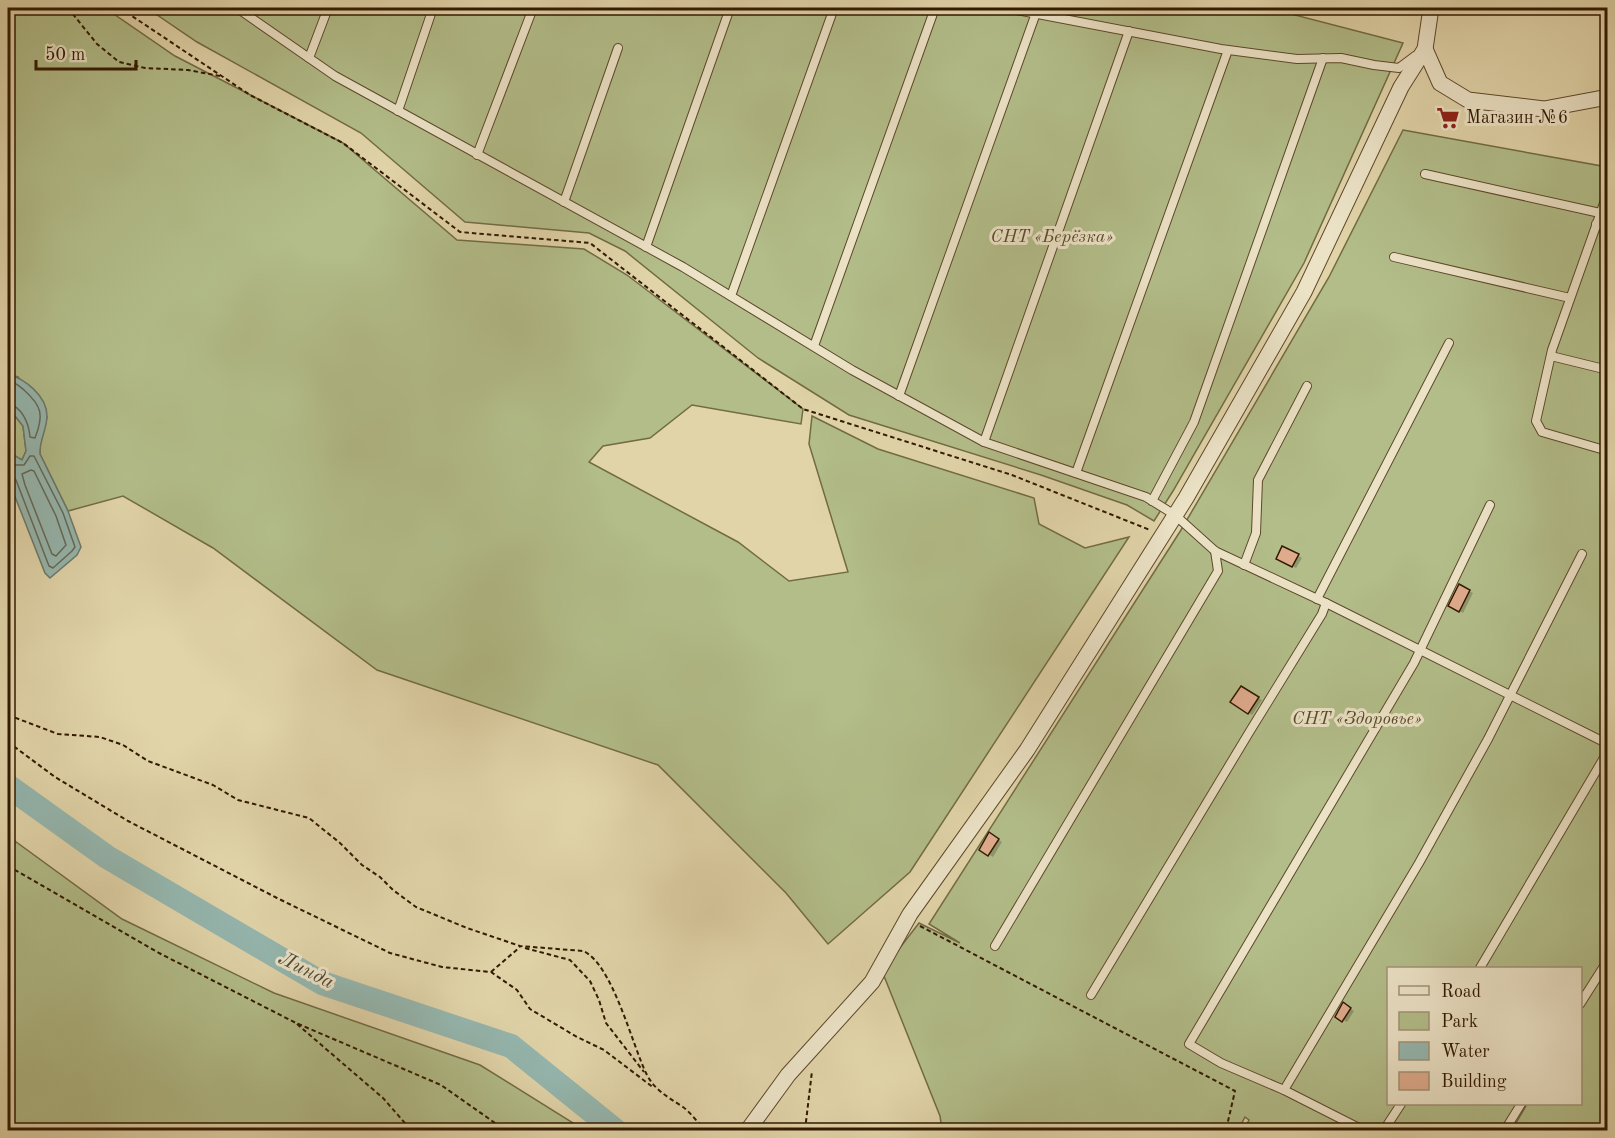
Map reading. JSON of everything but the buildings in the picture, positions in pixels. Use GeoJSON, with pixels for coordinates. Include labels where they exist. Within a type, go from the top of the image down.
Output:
{"type":"FeatureCollection","features":[{"type":"Feature","properties":{"kind":"street"},"geometry":{"type":"LineString","coordinates":[[748,1131],[788,1075],[872,982],[907,919],[1027,750],[1175,515],[1304,292],[1401,87],[1425,49],[1431,8]]}},
{"type":"Feature","properties":{"kind":"street"},"geometry":{"type":"LineString","coordinates":[[1425,49],[1440,83],[1468,100],[1544,109],[1608,96]]}},
{"type":"Feature","properties":{"kind":"lane"},"geometry":{"type":"LineString","coordinates":[[237,8],[334,76],[646,247],[899,396],[984,442],[1152,501],[1175,515],[1215,551],[1317,598],[1608,744]]}},
{"type":"Feature","properties":{"kind":"lane"},"geometry":{"type":"LineString","coordinates":[[309,58],[328,8]]}},
{"type":"Feature","properties":{"kind":"lane"},"geometry":{"type":"LineString","coordinates":[[398,111],[433,8]]}},
{"type":"Feature","properties":{"kind":"lane"},"geometry":{"type":"LineString","coordinates":[[477,155],[533,8]]}},
{"type":"Feature","properties":{"kind":"lane"},"geometry":{"type":"LineString","coordinates":[[646,247],[730,8]]}},
{"type":"Feature","properties":{"kind":"lane"},"geometry":{"type":"LineString","coordinates":[[731,296],[834,8]]}},
{"type":"Feature","properties":{"kind":"lane"},"geometry":{"type":"LineString","coordinates":[[814,346],[935,8]]}},
{"type":"Feature","properties":{"kind":"lane"},"geometry":{"type":"LineString","coordinates":[[1006,8],[1228,50],[1297,59],[1341,58],[1399,68],[1425,49]]}},
{"type":"Feature","properties":{"kind":"lane"},"geometry":{"type":"LineString","coordinates":[[899,396],[1036,13]]}},
{"type":"Feature","properties":{"kind":"lane"},"geometry":{"type":"LineString","coordinates":[[984,442],[1129,31]]}},
{"type":"Feature","properties":{"kind":"lane"},"geometry":{"type":"LineString","coordinates":[[564,202],[618,48]]}},
{"type":"Feature","properties":{"kind":"lane"},"geometry":{"type":"LineString","coordinates":[[1076,473],[1228,50]]}},
{"type":"Feature","properties":{"kind":"lane"},"geometry":{"type":"LineString","coordinates":[[1152,501],[1194,422],[1323,58]]}},
{"type":"Feature","properties":{"kind":"lane"},"geometry":{"type":"LineString","coordinates":[[1425,174],[1600,213]]}},
{"type":"Feature","properties":{"kind":"lane"},"geometry":{"type":"LineString","coordinates":[[1608,192],[1551,356],[1536,421],[1542,432],[1608,451]]}},
{"type":"Feature","properties":{"kind":"lane"},"geometry":{"type":"LineString","coordinates":[[1596,224],[1608,227]]}},
{"type":"Feature","properties":{"kind":"lane"},"geometry":{"type":"LineString","coordinates":[[1394,257],[1570,298]]}},
{"type":"Feature","properties":{"kind":"lane"},"geometry":{"type":"LineString","coordinates":[[1317,598],[1449,343]]}},
{"type":"Feature","properties":{"kind":"lane"},"geometry":{"type":"LineString","coordinates":[[1551,356],[1608,370]]}},
{"type":"Feature","properties":{"kind":"lane"},"geometry":{"type":"LineString","coordinates":[[1244,565],[1256,533],[1258,480],[1306,386]]}},
{"type":"Feature","properties":{"kind":"lane"},"geometry":{"type":"LineString","coordinates":[[1364,1131],[1284,1090],[1221,1063],[1189,1044],[1414,663],[1490,505]]}},
{"type":"Feature","properties":{"kind":"lane"},"geometry":{"type":"LineString","coordinates":[[995,946],[1218,571],[1215,551]]}},
{"type":"Feature","properties":{"kind":"lane"},"geometry":{"type":"LineString","coordinates":[[1284,1090],[1413,872],[1512,696],[1582,554]]}},
{"type":"Feature","properties":{"kind":"lane"},"geometry":{"type":"LineString","coordinates":[[1091,995],[1323,614],[1326,603]]}},
{"type":"Feature","properties":{"kind":"lane"},"geometry":{"type":"LineString","coordinates":[[1481,967],[1608,751]]}},
{"type":"Feature","properties":{"kind":"lane"},"geometry":{"type":"LineString","coordinates":[[1582,1002],[1608,960]]}},
{"type":"Feature","properties":{"kind":"lane"},"geometry":{"type":"LineString","coordinates":[[1384,1131],[1400,1105]]}},
{"type":"Feature","properties":{"kind":"lane"},"geometry":{"type":"LineString","coordinates":[[1504,1131],[1520,1105]]}},
{"type":"Feature","properties":{"kind":"path"},"geometry":{"type":"LineString","coordinates":[[68,8],[97,44],[119,62],[145,69],[188,70],[212,74],[235,85]]}},
{"type":"Feature","properties":{"kind":"path"},"geometry":{"type":"LineString","coordinates":[[120,8],[250,95],[343,143],[459,232],[590,243],[802,409],[1012,475],[1162,535]]}},
{"type":"Feature","properties":{"kind":"path"},"geometry":{"type":"LineString","coordinates":[[8,715],[58,734],[100,737],[123,745],[148,761],[213,785],[238,800],[309,818],[340,843],[362,865],[380,876],[393,890],[416,907],[467,928],[570,960],[590,981],[611,1033],[655,1088],[666,1097]]}},
{"type":"Feature","properties":{"kind":"path"},"geometry":{"type":"LineString","coordinates":[[8,742],[55,777],[128,821],[390,953],[442,967],[491,972],[517,990],[530,1009],[604,1050],[684,1108],[705,1131]]}},
{"type":"Feature","properties":{"kind":"path"},"geometry":{"type":"LineString","coordinates":[[8,866],[159,953],[296,1023],[441,1085],[505,1131]]}},
{"type":"Feature","properties":{"kind":"path"},"geometry":{"type":"LineString","coordinates":[[907,919],[1235,1091],[1226,1131]]}},
{"type":"Feature","properties":{"kind":"path"},"geometry":{"type":"LineString","coordinates":[[491,972],[520,946],[583,951],[591,954],[612,987],[646,1074]]}},
{"type":"Feature","properties":{"kind":"path"},"geometry":{"type":"LineString","coordinates":[[296,1023],[383,1098],[411,1131]]}},
{"type":"Feature","properties":{"kind":"path"},"geometry":{"type":"LineString","coordinates":[[805,1131],[812,1071]]}},
{"type":"Feature","properties":{"kind":"green space"},"geometry":{"type":"Polygon","coordinates":[[[8,8],[105,8],[175,56],[343,143],[457,240],[584,249],[627,275],[803,409],[801,424],[692,405],[650,438],[603,446],[589,462],[738,542],[789,581],[848,572],[809,444],[812,416],[878,449],[1034,498],[1039,524],[1085,548],[1129,537],[910,872],[828,944],[786,893],[658,765],[377,670],[213,548],[123,496],[68,511],[40,454],[47,417],[18,377],[8,374],[8,8]]]}},
{"type":"Feature","properties":{"kind":"green space","name":"СНТ «Берёзка»"},"geometry":{"type":"Polygon","coordinates":[[[147,8],[1268,8],[1403,43],[1304,263],[1154,521],[1127,505],[1041,475],[849,415],[758,358],[625,251],[589,233],[465,222],[361,133],[197,42],[147,8]]]}},
{"type":"Feature","properties":{"kind":"green space","name":"СНТ «Здоровье»"},"geometry":{"type":"Polygon","coordinates":[[[1403,130],[1607,167],[1607,1130],[1512,1130],[1526,1105],[1582,1105],[1582,967],[1387,967],[1387,1105],[1524,1105],[1509,1130],[1244,1130],[1249,1120],[1245,1117],[1238,1130],[942,1130],[940,1116],[882,971],[919,923],[960,943],[929,924],[1181,530],[1329,277],[1403,130]]]}},
{"type":"Feature","properties":{"kind":"green space"},"geometry":{"type":"Polygon","coordinates":[[[8,407],[23,426],[26,451],[22,460],[14,456],[8,466],[8,407]]]}},
{"type":"Feature","properties":{"kind":"green space"},"geometry":{"type":"Polygon","coordinates":[[[8,836],[122,919],[274,993],[480,1065],[582,1130],[8,1130],[8,836]]]}},
{"type":"Feature","properties":{"kind":"water"},"geometry":{"type":"Polygon","coordinates":[[[8,374],[34,389],[46,409],[46,426],[40,454],[68,511],[81,547],[77,555],[50,578],[45,573],[12,489],[8,466],[14,455],[22,460],[26,451],[23,426],[8,407],[8,374]]]}},
{"type":"Feature","properties":{"kind":"waterway","name":"Линда"},"geometry":{"type":"LineString","coordinates":[[8,786],[107,857],[322,983],[511,1046],[615,1130]]}},
{"type":"Feature","properties":{"kind":"railway"},"geometry":{"type":"LineString","coordinates":[[1560,8],[1608,13]]}},
{"type":"Feature","properties":{"kind":"place","name":"Магазин №6"},"geometry":{"type":"Point","coordinates":[1448,118]}}]}
